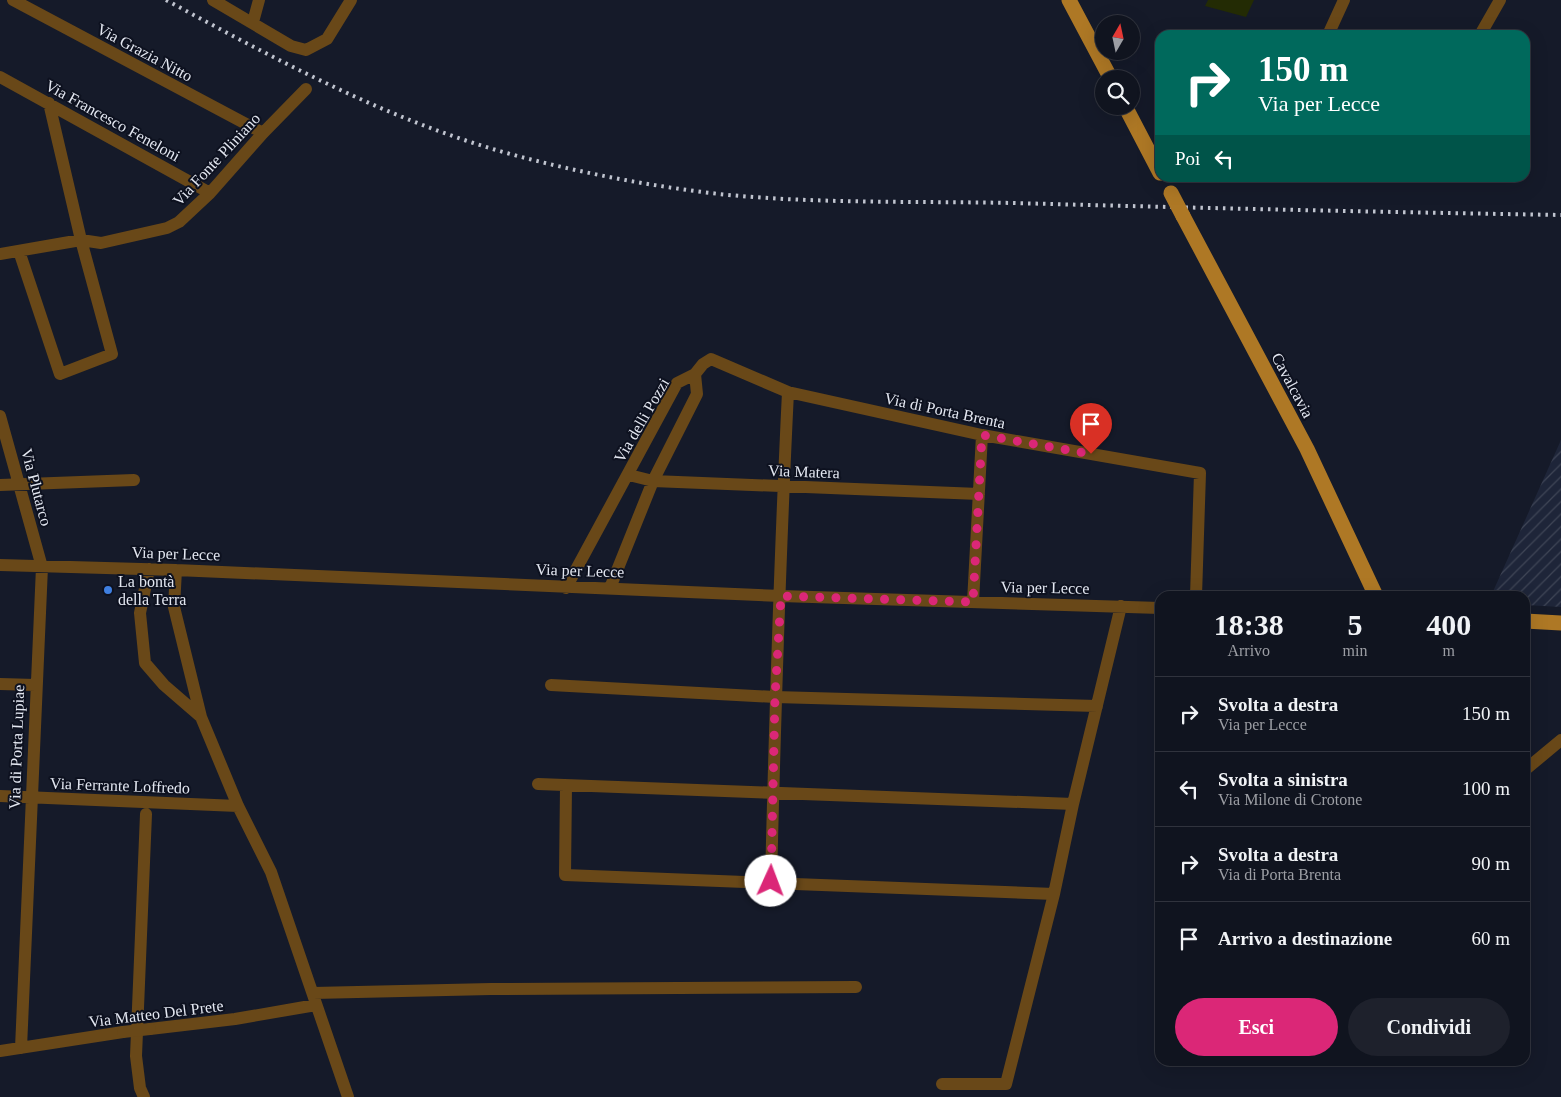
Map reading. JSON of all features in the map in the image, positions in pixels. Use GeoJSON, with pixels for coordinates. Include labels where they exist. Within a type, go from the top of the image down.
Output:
{"type":"FeatureCollection","features":[{"type":"Feature","properties":{"kind":"main road"},"geometry":{"type":"LineString","coordinates":[[1069,0],[1105,70]]}},
{"type":"Feature","properties":{"kind":"main road"},"geometry":{"type":"LineString","coordinates":[[1130,115],[1155,163]]}},
{"type":"Feature","properties":{"kind":"main road","name":"Cavalcavia"},"geometry":{"type":"LineString","coordinates":[[1165,182],[1307,449],[1374,591]]}},
{"type":"Feature","properties":{"kind":"main road"},"geometry":{"type":"LineString","coordinates":[[1530,621],[1561,623]]}},
{"type":"Feature","properties":{"kind":"street","name":"Via Grazia Nitto"},"geometry":{"type":"LineString","coordinates":[[13,0],[263,133]]}},
{"type":"Feature","properties":{"kind":"street"},"geometry":{"type":"LineString","coordinates":[[213,0],[291,46],[306,50],[327,40],[351,0]]}},
{"type":"Feature","properties":{"kind":"street"},"geometry":{"type":"LineString","coordinates":[[253,22],[259,0]]}},
{"type":"Feature","properties":{"kind":"street"},"geometry":{"type":"LineString","coordinates":[[1330,30],[1344,0]]}},
{"type":"Feature","properties":{"kind":"street"},"geometry":{"type":"LineString","coordinates":[[1483,30],[1500,0]]}},
{"type":"Feature","properties":{"kind":"street","name":"Via Francesco Feneloni"},"geometry":{"type":"LineString","coordinates":[[0,77],[210,193]]}},
{"type":"Feature","properties":{"kind":"street","name":"Via Fonte Pliniano"},"geometry":{"type":"LineString","coordinates":[[0,254],[81,240],[102,243],[167,228],[179,222],[210,193],[306,88]]}},
{"type":"Feature","properties":{"kind":"street"},"geometry":{"type":"LineString","coordinates":[[19,251],[60,374],[112,354],[81,240],[49,103]]}},
{"type":"Feature","properties":{"kind":"street","name":"Via di Porta Brenta"},"geometry":{"type":"LineString","coordinates":[[695,374],[703,364],[711,359],[788,392],[982,435],[1200,474],[1196,591]]}},
{"type":"Feature","properties":{"kind":"street","name":"Via delli Pozzi"},"geometry":{"type":"LineString","coordinates":[[566,588],[629,475],[677,383],[695,374],[698,394],[653,481],[610,588]]}},
{"type":"Feature","properties":{"kind":"street"},"geometry":{"type":"LineString","coordinates":[[771,881],[775,697],[781,596],[783,486],[788,392]]}},
{"type":"Feature","properties":{"kind":"street","name":"Via Plutarco"},"geometry":{"type":"LineString","coordinates":[[0,416],[42,567]]}},
{"type":"Feature","properties":{"kind":"street"},"geometry":{"type":"LineString","coordinates":[[973,602],[982,435]]}},
{"type":"Feature","properties":{"kind":"street","name":"Via Matera"},"geometry":{"type":"LineString","coordinates":[[629,475],[653,481],[979,494]]}},
{"type":"Feature","properties":{"kind":"street"},"geometry":{"type":"LineString","coordinates":[[0,485],[134,480]]}},
{"type":"Feature","properties":{"kind":"street","name":"Via per Lecce"},"geometry":{"type":"LineString","coordinates":[[0,565],[176,570],[781,596],[1155,608]]}},
{"type":"Feature","properties":{"kind":"street","name":"Via di Porta Lupiae"},"geometry":{"type":"LineString","coordinates":[[21,1048],[35,685],[42,567]]}},
{"type":"Feature","properties":{"kind":"street"},"geometry":{"type":"LineString","coordinates":[[148,569],[140,613],[145,663],[164,685],[201,717]]}},
{"type":"Feature","properties":{"kind":"street"},"geometry":{"type":"LineString","coordinates":[[176,570],[174,607],[201,717],[238,806],[271,872],[348,1097]]}},
{"type":"Feature","properties":{"kind":"street"},"geometry":{"type":"LineString","coordinates":[[942,1084],[1006,1084],[1054,894],[1073,804],[1121,606]]}},
{"type":"Feature","properties":{"kind":"street"},"geometry":{"type":"LineString","coordinates":[[0,684],[35,685]]}},
{"type":"Feature","properties":{"kind":"street"},"geometry":{"type":"LineString","coordinates":[[551,685],[775,697],[1096,706]]}},
{"type":"Feature","properties":{"kind":"street"},"geometry":{"type":"LineString","coordinates":[[1530,766],[1561,740]]}},
{"type":"Feature","properties":{"kind":"street"},"geometry":{"type":"LineString","coordinates":[[538,784],[1073,804]]}},
{"type":"Feature","properties":{"kind":"street"},"geometry":{"type":"LineString","coordinates":[[566,786],[565,875],[771,881],[1054,894]]}},
{"type":"Feature","properties":{"kind":"street","name":"Via Ferrante Loffredo"},"geometry":{"type":"LineString","coordinates":[[0,796],[238,806]]}},
{"type":"Feature","properties":{"kind":"street"},"geometry":{"type":"LineString","coordinates":[[144,1097],[140,1088],[136,1056],[146,814]]}},
{"type":"Feature","properties":{"kind":"street","name":"Via Matteo Del Prete"},"geometry":{"type":"LineString","coordinates":[[0,1051],[123,1032],[235,1019],[314,999],[491,989],[856,987]]}},
{"type":"Feature","properties":{"kind":"shaded area"},"geometry":{"type":"Polygon","coordinates":[[[1561,440],[1561,607],[1530,605],[1530,591],[1493,591],[1561,440]]]}},
{"type":"Feature","properties":{"kind":"green space"},"geometry":{"type":"Polygon","coordinates":[[[1208,0],[1254,0],[1246,17],[1205,6],[1208,0]]]}},
{"type":"Feature","properties":{"kind":"railway"},"geometry":{"type":"LineString","coordinates":[[166,0],[292,67],[423,125],[468,141],[539,162],[667,187],[719,194],[829,201],[1014,203],[1561,215]]}},
{"type":"Feature","properties":{"kind":"place","name":"La bontà della Terra"},"geometry":{"type":"Point","coordinates":[108,590]}},
{"type":"Feature","properties":{"kind":"route"},"geometry":{"type":"LineString","coordinates":[[771,881],[775,697],[781,596],[973,602],[982,435],[1091,454]]}}]}
